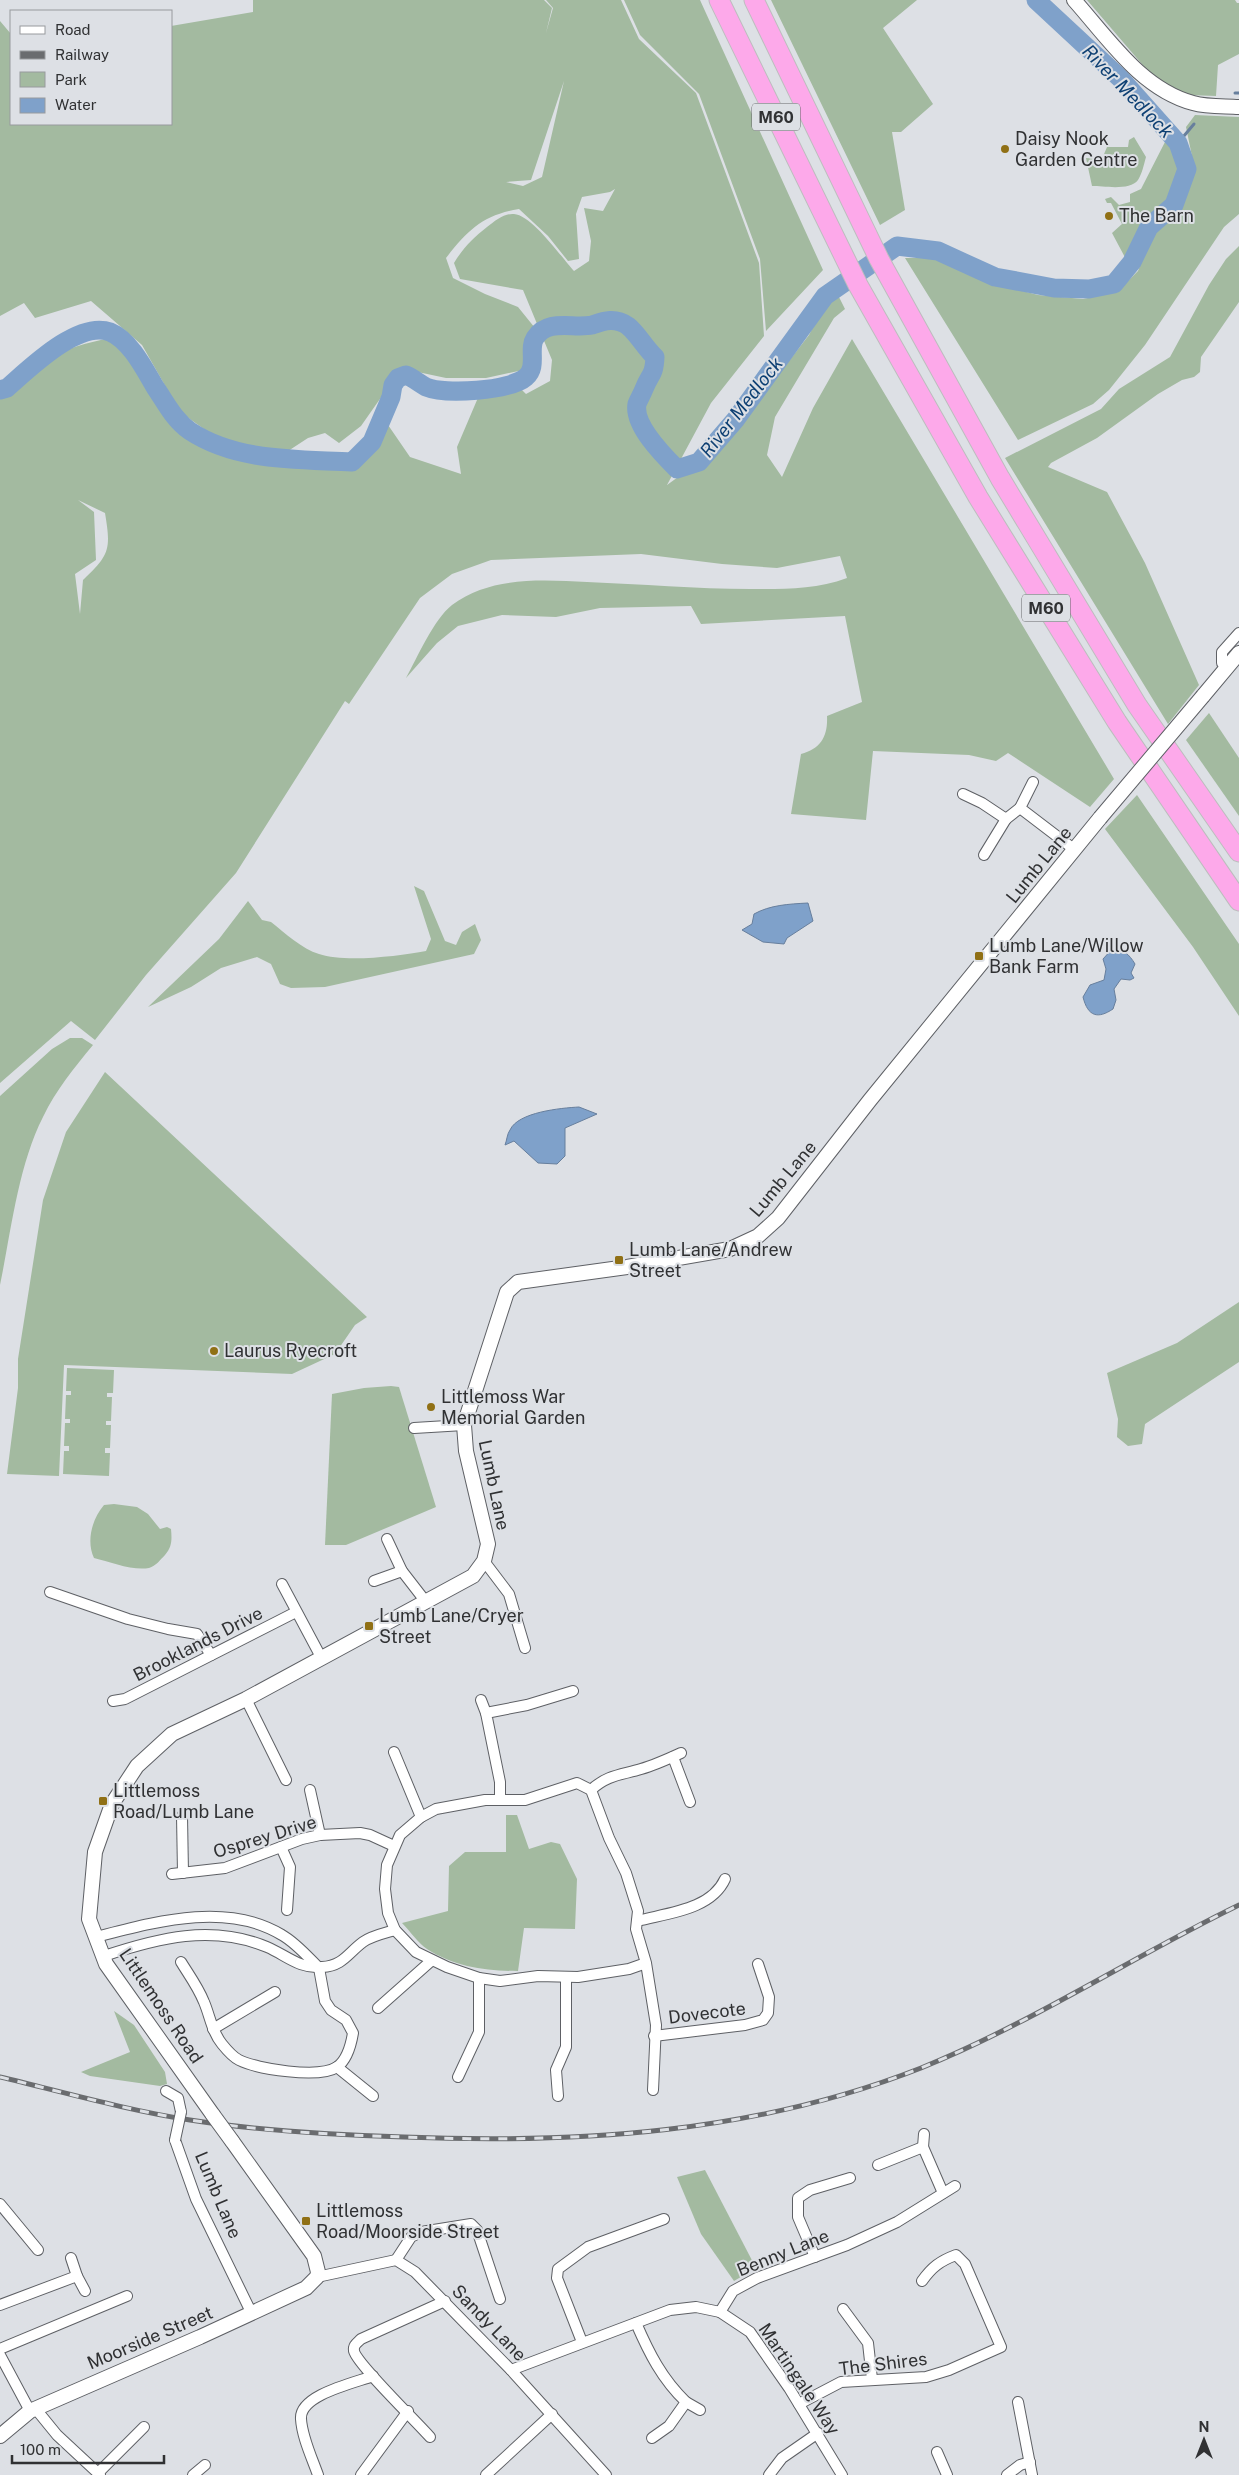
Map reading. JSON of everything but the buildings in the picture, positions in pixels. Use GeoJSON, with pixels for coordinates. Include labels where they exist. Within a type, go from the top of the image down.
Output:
{"type":"FeatureCollection","features":[{"type":"Feature","properties":{"kind":"highway","name":"M60"},"geometry":{"type":"LineString","coordinates":[[719,0],[870,306],[978,497],[1117,722],[1239,901]]}},
{"type":"Feature","properties":{"kind":"highway","name":"M60"},"geometry":{"type":"LineString","coordinates":[[754,0],[897,291],[1000,478],[1132,697],[1239,852]]}},
{"type":"Feature","properties":{"kind":"street"},"geometry":{"type":"LineString","coordinates":[[1074,0],[1126,59],[1156,86],[1194,103],[1239,107]]}},
{"type":"Feature","properties":{"kind":"street"},"geometry":{"type":"LineString","coordinates":[[1227,667],[1222,662],[1222,652],[1239,633]]}},
{"type":"Feature","properties":{"kind":"street","name":"Lumb Lane"},"geometry":{"type":"LineString","coordinates":[[484,1561],[488,1544],[466,1451],[464,1425],[507,1292],[518,1282],[627,1267],[730,1249],[758,1236],[778,1218],[1070,846],[1100,818],[1239,653]]}},
{"type":"Feature","properties":{"kind":"street"},"geometry":{"type":"LineString","coordinates":[[984,855],[1006,819],[1020,808],[1033,782]]}},
{"type":"Feature","properties":{"kind":"street"},"geometry":{"type":"LineString","coordinates":[[962,794],[982,803],[1006,819]]}},
{"type":"Feature","properties":{"kind":"street"},"geometry":{"type":"LineString","coordinates":[[1020,808],[1070,846]]}},
{"type":"Feature","properties":{"kind":"street"},"geometry":{"type":"LineString","coordinates":[[414,1428],[464,1425]]}},
{"type":"Feature","properties":{"kind":"street"},"geometry":{"type":"LineString","coordinates":[[387,1539],[402,1571],[426,1602]]}},
{"type":"Feature","properties":{"kind":"street"},"geometry":{"type":"LineString","coordinates":[[286,1780],[246,1699],[473,1576],[484,1561],[509,1594],[526,1648]]}},
{"type":"Feature","properties":{"kind":"street"},"geometry":{"type":"LineString","coordinates":[[374,1581],[402,1571]]}},
{"type":"Feature","properties":{"kind":"street"},"geometry":{"type":"LineString","coordinates":[[282,1584],[322,1659]]}},
{"type":"Feature","properties":{"kind":"street"},"geometry":{"type":"LineString","coordinates":[[50,1592],[128,1619],[168,1630],[197,1634],[211,1655]]}},
{"type":"Feature","properties":{"kind":"street","name":"Brooklands Drive"},"geometry":{"type":"LineString","coordinates":[[114,1701],[126,1699],[296,1612]]}},
{"type":"Feature","properties":{"kind":"street"},"geometry":{"type":"LineString","coordinates":[[486,1713],[573,1691]]}},
{"type":"Feature","properties":{"kind":"street","name":"Littlemoss Road"},"geometry":{"type":"LineString","coordinates":[[246,1699],[172,1734],[137,1766],[112,1804],[95,1852],[89,1919],[106,1964],[314,2256],[317,2277]]}},
{"type":"Feature","properties":{"kind":"street"},"geometry":{"type":"LineString","coordinates":[[481,1700],[486,1713],[500,1782],[500,1800]]}},
{"type":"Feature","properties":{"kind":"street"},"geometry":{"type":"LineString","coordinates":[[394,1752],[421,1817]]}},
{"type":"Feature","properties":{"kind":"street"},"geometry":{"type":"LineString","coordinates":[[591,1790],[604,1779],[615,1774],[641,1769],[677,1755],[690,1802]]}},
{"type":"Feature","properties":{"kind":"street"},"geometry":{"type":"LineString","coordinates":[[646,1963],[611,1972],[566,1977],[538,1976],[500,1980],[479,1978],[431,1960],[416,1952],[395,1930],[388,1913],[385,1889],[387,1865],[394,1846],[406,1828],[436,1809],[485,1800],[525,1800],[577,1783],[591,1790],[609,1838],[626,1873],[638,1916],[636,1928],[646,1963],[656,2025],[653,2090]]}},
{"type":"Feature","properties":{"kind":"street"},"geometry":{"type":"LineString","coordinates":[[310,1790],[320,1835]]}},
{"type":"Feature","properties":{"kind":"street","name":"Osprey Drive"},"geometry":{"type":"LineString","coordinates":[[182,1816],[178,1874],[225,1868],[302,1838],[320,1835],[360,1833],[370,1835],[394,1846]]}},
{"type":"Feature","properties":{"kind":"street"},"geometry":{"type":"LineString","coordinates":[[281,1847],[290,1867],[287,1910]]}},
{"type":"Feature","properties":{"kind":"street"},"geometry":{"type":"LineString","coordinates":[[638,1916],[706,1902],[721,1888],[725,1879]]}},
{"type":"Feature","properties":{"kind":"street"},"geometry":{"type":"LineString","coordinates":[[96,1938],[171,1920],[201,1917],[228,1918],[257,1923],[283,1935],[319,1968],[325,2001],[332,2010],[346,2020],[353,2033],[350,2050],[337,2067],[323,2071],[299,2071],[262,2067],[238,2060],[222,2044],[213,2029],[196,1985],[181,1962]]}},
{"type":"Feature","properties":{"kind":"street"},"geometry":{"type":"LineString","coordinates":[[104,1956],[166,1938],[209,1934],[234,1937],[268,1947],[297,1964],[319,1968],[342,1962],[363,1941],[395,1930]]}},
{"type":"Feature","properties":{"kind":"street"},"geometry":{"type":"LineString","coordinates":[[378,2008],[431,1960]]}},
{"type":"Feature","properties":{"kind":"street","name":"Dovecote"},"geometry":{"type":"LineString","coordinates":[[654,2036],[745,2025],[763,2020],[768,2013],[769,1997],[758,1964]]}},
{"type":"Feature","properties":{"kind":"street"},"geometry":{"type":"LineString","coordinates":[[558,2096],[556,2070],[566,2048],[566,1977]]}},
{"type":"Feature","properties":{"kind":"street"},"geometry":{"type":"LineString","coordinates":[[458,2077],[479,2032],[479,1978]]}},
{"type":"Feature","properties":{"kind":"street"},"geometry":{"type":"LineString","coordinates":[[213,2029],[275,1992]]}},
{"type":"Feature","properties":{"kind":"street"},"geometry":{"type":"LineString","coordinates":[[337,2067],[373,2096]]}},
{"type":"Feature","properties":{"kind":"street","name":"Lumb Lane"},"geometry":{"type":"LineString","coordinates":[[166,2092],[178,2098],[181,2112],[175,2140],[196,2199],[252,2314]]}},
{"type":"Feature","properties":{"kind":"street"},"geometry":{"type":"LineString","coordinates":[[924,2134],[923,2147],[943,2193]]}},
{"type":"Feature","properties":{"kind":"street"},"geometry":{"type":"LineString","coordinates":[[878,2164],[923,2147]]}},
{"type":"Feature","properties":{"kind":"street"},"geometry":{"type":"LineString","coordinates":[[815,2257],[798,2217],[798,2198],[810,2190],[850,2178]]}},
{"type":"Feature","properties":{"kind":"street","name":"Benny Lane"},"geometry":{"type":"LineString","coordinates":[[720,2312],[733,2291],[757,2278],[847,2245],[897,2222],[955,2186]]}},
{"type":"Feature","properties":{"kind":"street"},"geometry":{"type":"LineString","coordinates":[[0,2204],[38,2250]]}},
{"type":"Feature","properties":{"kind":"street"},"geometry":{"type":"LineString","coordinates":[[582,2342],[557,2278],[558,2269],[588,2247],[664,2219]]}},
{"type":"Feature","properties":{"kind":"street"},"geometry":{"type":"LineString","coordinates":[[317,2277],[396,2260],[411,2237],[421,2232],[471,2224],[477,2230],[500,2299]]}},
{"type":"Feature","properties":{"kind":"street","name":"The Shires"},"geometry":{"type":"LineString","coordinates":[[799,2404],[841,2382],[926,2377],[949,2370],[1001,2347],[965,2264],[956,2255],[932,2267],[922,2281]]}},
{"type":"Feature","properties":{"kind":"street"},"geometry":{"type":"LineString","coordinates":[[71,2258],[84,2291]]}},
{"type":"Feature","properties":{"kind":"street","name":"Sandy Lane"},"geometry":{"type":"LineString","coordinates":[[396,2260],[415,2272],[445,2301],[552,2414],[606,2475]]}},
{"type":"Feature","properties":{"kind":"street"},"geometry":{"type":"LineString","coordinates":[[0,2305],[77,2276]]}},
{"type":"Feature","properties":{"kind":"street","name":"Moorside Street"},"geometry":{"type":"LineString","coordinates":[[0,2436],[32,2409],[252,2314],[306,2288],[317,2277]]}},
{"type":"Feature","properties":{"kind":"street"},"geometry":{"type":"LineString","coordinates":[[0,2349],[127,2296]]}},
{"type":"Feature","properties":{"kind":"street"},"geometry":{"type":"LineString","coordinates":[[430,2437],[408,2411],[373,2376],[353,2350],[354,2346],[361,2339],[445,2301]]}},
{"type":"Feature","properties":{"kind":"street"},"geometry":{"type":"LineString","coordinates":[[511,2370],[670,2310],[687,2307],[704,2308],[720,2312]]}},
{"type":"Feature","properties":{"kind":"street"},"geometry":{"type":"LineString","coordinates":[[843,2309],[868,2343],[872,2379]]}},
{"type":"Feature","properties":{"kind":"street","name":"Martingale Way"},"geometry":{"type":"LineString","coordinates":[[720,2312],[750,2332],[818,2433],[842,2475]]}},
{"type":"Feature","properties":{"kind":"street"},"geometry":{"type":"LineString","coordinates":[[636,2323],[651,2356],[664,2377],[686,2402],[700,2410]]}},
{"type":"Feature","properties":{"kind":"street"},"geometry":{"type":"LineString","coordinates":[[0,2355],[32,2409],[99,2474],[144,2427]]}},
{"type":"Feature","properties":{"kind":"street"},"geometry":{"type":"LineString","coordinates":[[318,2475],[301,2422],[304,2406],[314,2398],[373,2376]]}},
{"type":"Feature","properties":{"kind":"street"},"geometry":{"type":"LineString","coordinates":[[652,2438],[669,2426],[686,2402]]}},
{"type":"Feature","properties":{"kind":"street"},"geometry":{"type":"LineString","coordinates":[[1018,2402],[1032,2475]]}},
{"type":"Feature","properties":{"kind":"street"},"geometry":{"type":"LineString","coordinates":[[360,2475],[408,2411]]}},
{"type":"Feature","properties":{"kind":"street"},"geometry":{"type":"LineString","coordinates":[[486,2475],[552,2414]]}},
{"type":"Feature","properties":{"kind":"street"},"geometry":{"type":"LineString","coordinates":[[769,2475],[782,2458],[818,2433]]}},
{"type":"Feature","properties":{"kind":"street"},"geometry":{"type":"LineString","coordinates":[[937,2452],[947,2475]]}},
{"type":"Feature","properties":{"kind":"street"},"geometry":{"type":"LineString","coordinates":[[1007,2475],[1020,2465],[1030,2462]]}},
{"type":"Feature","properties":{"kind":"street"},"geometry":{"type":"LineString","coordinates":[[193,2475],[205,2465]]}},
{"type":"Feature","properties":{"kind":"green space"},"geometry":{"type":"Polygon","coordinates":[[[253,0],[544,0],[552,8],[546,33],[553,8],[546,0],[621,0],[639,39],[696,93],[759,263],[764,336],[711,403],[667,485],[685,472],[703,465],[759,400],[809,335],[825,303],[838,295],[845,309],[834,318],[775,417],[767,455],[782,477],[813,408],[852,339],[1114,779],[1090,807],[1008,753],[996,761],[969,755],[873,751],[866,820],[791,814],[801,754],[814,749],[822,741],[826,730],[827,716],[862,702],[845,616],[701,624],[691,606],[600,608],[556,617],[502,615],[458,626],[437,643],[406,678],[426,639],[445,611],[467,596],[500,584],[552,581],[775,589],[811,587],[847,578],[840,556],[777,568],[722,564],[641,554],[491,560],[452,574],[420,598],[349,704],[345,701],[236,873],[146,975],[95,1040],[71,1021],[0,1083],[0,395],[20,386],[53,356],[76,346],[109,338],[126,351],[177,432],[221,452],[280,464],[352,464],[376,445],[386,422],[410,457],[461,474],[457,447],[480,393],[517,385],[526,394],[550,381],[552,360],[523,290],[460,279],[454,263],[465,248],[482,231],[500,218],[514,214],[521,216],[538,229],[574,271],[589,261],[591,241],[584,208],[603,211],[615,189],[610,192],[582,197],[576,214],[579,259],[568,261],[548,236],[519,209],[495,215],[477,225],[446,258],[453,278],[485,294],[518,307],[535,328],[526,340],[523,370],[486,378],[446,378],[413,371],[396,376],[361,426],[339,443],[325,433],[308,438],[285,453],[221,441],[180,412],[142,345],[91,301],[35,318],[24,303],[0,316],[0,21],[10,33],[10,125],[172,125],[172,26],[253,12],[253,0]],[[564,81],[531,180],[506,182],[523,186],[542,177],[564,81]],[[78,500],[94,512],[96,560],[75,574],[80,614],[83,580],[99,564],[108,543],[105,513],[78,500]]]}},
{"type":"Feature","properties":{"kind":"green space"},"geometry":{"type":"Polygon","coordinates":[[[624,0],[700,0],[823,270],[766,331],[760,259],[699,94],[640,35],[624,0]]]}},
{"type":"Feature","properties":{"kind":"green space"},"geometry":{"type":"Polygon","coordinates":[[[771,0],[917,0],[883,28],[933,104],[901,132],[892,132],[905,210],[880,225],[771,0]]]}},
{"type":"Feature","properties":{"kind":"green space"},"geometry":{"type":"Polygon","coordinates":[[[1087,0],[1235,0],[1239,3],[1239,54],[1218,65],[1216,96],[1188,95],[1153,77],[1087,0]]]}},
{"type":"Feature","properties":{"kind":"green space"},"geometry":{"type":"Polygon","coordinates":[[[1195,115],[1239,117],[1239,214],[1224,227],[1145,345],[1109,390],[1093,404],[1018,440],[905,258],[938,258],[989,282],[1038,295],[1083,299],[1117,292],[1138,271],[1153,232],[1179,211],[1195,171],[1186,127],[1195,115]]]}},
{"type":"Feature","properties":{"kind":"green space"},"geometry":{"type":"Polygon","coordinates":[[[1134,137],[1146,157],[1138,180],[1129,186],[1123,187],[1092,186],[1086,158],[1102,159],[1107,147],[1128,147],[1129,140],[1134,137]]]}},
{"type":"Feature","properties":{"kind":"green space"},"geometry":{"type":"Polygon","coordinates":[[[1170,138],[1178,161],[1179,178],[1177,186],[1169,201],[1143,231],[1128,263],[1112,233],[1122,224],[1111,203],[1107,203],[1105,199],[1111,197],[1119,205],[1130,202],[1130,194],[1141,189],[1166,140],[1170,138]]]}},
{"type":"Feature","properties":{"kind":"green space"},"geometry":{"type":"Polygon","coordinates":[[[1239,246],[1239,302],[1201,357],[1200,372],[1194,377],[1182,380],[1158,394],[1097,438],[1051,463],[1048,467],[1107,492],[1145,563],[1199,685],[1168,724],[1005,458],[1101,409],[1119,389],[1170,357],[1209,285],[1226,259],[1239,246]]]}},
{"type":"Feature","properties":{"kind":"green space"},"geometry":{"type":"Polygon","coordinates":[[[1209,713],[1239,758],[1239,816],[1186,740],[1209,713]]]}},
{"type":"Feature","properties":{"kind":"green space"},"geometry":{"type":"Polygon","coordinates":[[[1137,795],[1239,944],[1239,1016],[1193,947],[1105,829],[1137,795]]]}},
{"type":"Feature","properties":{"kind":"green space"},"geometry":{"type":"Polygon","coordinates":[[[414,886],[424,891],[445,941],[456,945],[462,932],[475,924],[481,940],[474,954],[325,987],[291,988],[280,984],[271,964],[257,957],[221,968],[191,987],[148,1007],[219,939],[248,901],[262,920],[271,922],[300,945],[319,954],[330,957],[357,958],[387,957],[426,951],[431,939],[414,886]]]}},
{"type":"Feature","properties":{"kind":"green space"},"geometry":{"type":"Polygon","coordinates":[[[70,1038],[82,1038],[93,1045],[60,1088],[48,1107],[34,1136],[21,1178],[0,1285],[0,1096],[52,1049],[70,1038]]]}},
{"type":"Feature","properties":{"kind":"green space"},"geometry":{"type":"Polygon","coordinates":[[[105,1072],[367,1317],[355,1325],[335,1354],[292,1374],[64,1365],[59,1476],[7,1474],[18,1388],[18,1359],[43,1200],[66,1132],[105,1072]]]}},
{"type":"Feature","properties":{"kind":"green space"},"geometry":{"type":"Polygon","coordinates":[[[1239,1302],[1239,1362],[1145,1424],[1142,1444],[1128,1446],[1117,1437],[1118,1419],[1107,1373],[1177,1343],[1239,1302]]]}},
{"type":"Feature","properties":{"kind":"green space"},"geometry":{"type":"Polygon","coordinates":[[[67,1368],[114,1370],[113,1393],[107,1393],[107,1397],[112,1397],[111,1421],[106,1421],[106,1425],[111,1425],[110,1448],[105,1448],[105,1453],[110,1453],[109,1476],[63,1474],[64,1451],[69,1451],[69,1446],[64,1446],[65,1423],[70,1423],[70,1419],[65,1419],[66,1395],[71,1395],[71,1391],[66,1391],[67,1368]]]}},
{"type":"Feature","properties":{"kind":"green space"},"geometry":{"type":"Polygon","coordinates":[[[399,1387],[436,1507],[346,1545],[325,1545],[332,1394],[364,1388],[399,1387]]]}},
{"type":"Feature","properties":{"kind":"green space"},"geometry":{"type":"Polygon","coordinates":[[[114,1504],[137,1507],[148,1514],[160,1529],[167,1527],[171,1529],[169,1549],[154,1566],[143,1569],[122,1566],[94,1558],[90,1545],[93,1523],[104,1505],[114,1504]]]}},
{"type":"Feature","properties":{"kind":"green space"},"geometry":{"type":"Polygon","coordinates":[[[506,1815],[517,1815],[529,1849],[551,1842],[560,1844],[577,1879],[575,1929],[524,1928],[518,1971],[483,1969],[449,1960],[427,1949],[402,1923],[448,1911],[449,1866],[465,1852],[506,1852],[506,1815]]]}},
{"type":"Feature","properties":{"kind":"green space"},"geometry":{"type":"Polygon","coordinates":[[[114,2011],[134,2025],[165,2072],[167,2084],[160,2086],[90,2076],[81,2072],[130,2052],[114,2011]]]}},
{"type":"Feature","properties":{"kind":"green space"},"geometry":{"type":"Polygon","coordinates":[[[705,2170],[756,2268],[734,2281],[701,2234],[677,2177],[705,2170]]]}},
{"type":"Feature","properties":{"kind":"water"},"geometry":{"type":"Polygon","coordinates":[[[808,903],[813,921],[787,938],[784,944],[763,942],[742,930],[752,924],[754,914],[760,911],[780,906],[808,903]]]}},
{"type":"Feature","properties":{"kind":"water"},"geometry":{"type":"Polygon","coordinates":[[[1113,948],[1123,951],[1133,961],[1135,964],[1131,973],[1134,978],[1130,980],[1121,979],[1114,989],[1116,1000],[1113,1009],[1103,1014],[1094,1014],[1088,1009],[1083,997],[1090,985],[1104,980],[1106,969],[1103,959],[1113,948]]]}},
{"type":"Feature","properties":{"kind":"water"},"geometry":{"type":"Polygon","coordinates":[[[579,1107],[597,1114],[565,1128],[565,1156],[557,1164],[538,1163],[514,1141],[505,1145],[508,1133],[522,1119],[541,1112],[579,1107]]]}},
{"type":"Feature","properties":{"kind":"waterway","name":"River Medlock"},"geometry":{"type":"LineString","coordinates":[[0,390],[7,388],[41,359],[69,339],[97,330],[110,332],[130,348],[179,422],[208,441],[248,454],[268,457],[352,462],[372,442],[391,397],[393,385],[398,378],[406,375],[426,387],[447,391],[477,390],[506,386],[518,382],[530,373],[533,342],[540,332],[554,326],[585,326],[605,321],[619,321],[628,326],[655,357],[653,372],[637,404],[637,412],[644,430],[657,448],[677,469],[699,462],[736,419],[825,296],[897,246],[938,251],[995,277],[1054,288],[1089,289],[1114,284],[1132,262],[1149,227],[1174,205],[1187,169],[1178,143],[1121,79],[1036,0]]}},
{"type":"Feature","properties":{"kind":"waterway"},"geometry":{"type":"LineString","coordinates":[[1178,143],[1194,124]]}},
{"type":"Feature","properties":{"kind":"railway"},"geometry":{"type":"LineString","coordinates":[[0,2077],[166,2116],[217,2124],[297,2132],[470,2139],[601,2135],[666,2130],[731,2120],[795,2107],[859,2090],[921,2068],[1002,2031],[1239,1905]]}},
{"type":"Feature","properties":{"kind":"place","name":"Daisy Nook Garden Centre"},"geometry":{"type":"Point","coordinates":[1005,149]}},
{"type":"Feature","properties":{"kind":"place","name":"The Barn"},"geometry":{"type":"Point","coordinates":[1109,216]}},
{"type":"Feature","properties":{"kind":"place","name":"Lumb Lane/Willow Bank Farm"},"geometry":{"type":"Point","coordinates":[979,956]}},
{"type":"Feature","properties":{"kind":"place","name":"Lumb Lane/Andrew Street"},"geometry":{"type":"Point","coordinates":[619,1260]}},
{"type":"Feature","properties":{"kind":"place","name":"Laurus Ryecroft"},"geometry":{"type":"Point","coordinates":[214,1351]}},
{"type":"Feature","properties":{"kind":"place","name":"Littlemoss War Memorial Garden"},"geometry":{"type":"Point","coordinates":[431,1407]}},
{"type":"Feature","properties":{"kind":"place","name":"Lumb Lane/Cryer Street"},"geometry":{"type":"Point","coordinates":[369,1626]}},
{"type":"Feature","properties":{"kind":"place","name":"Littlemoss Road/Lumb Lane"},"geometry":{"type":"Point","coordinates":[103,1801]}},
{"type":"Feature","properties":{"kind":"place","name":"Littlemoss Road/Moorside Street"},"geometry":{"type":"Point","coordinates":[306,2221]}}]}
